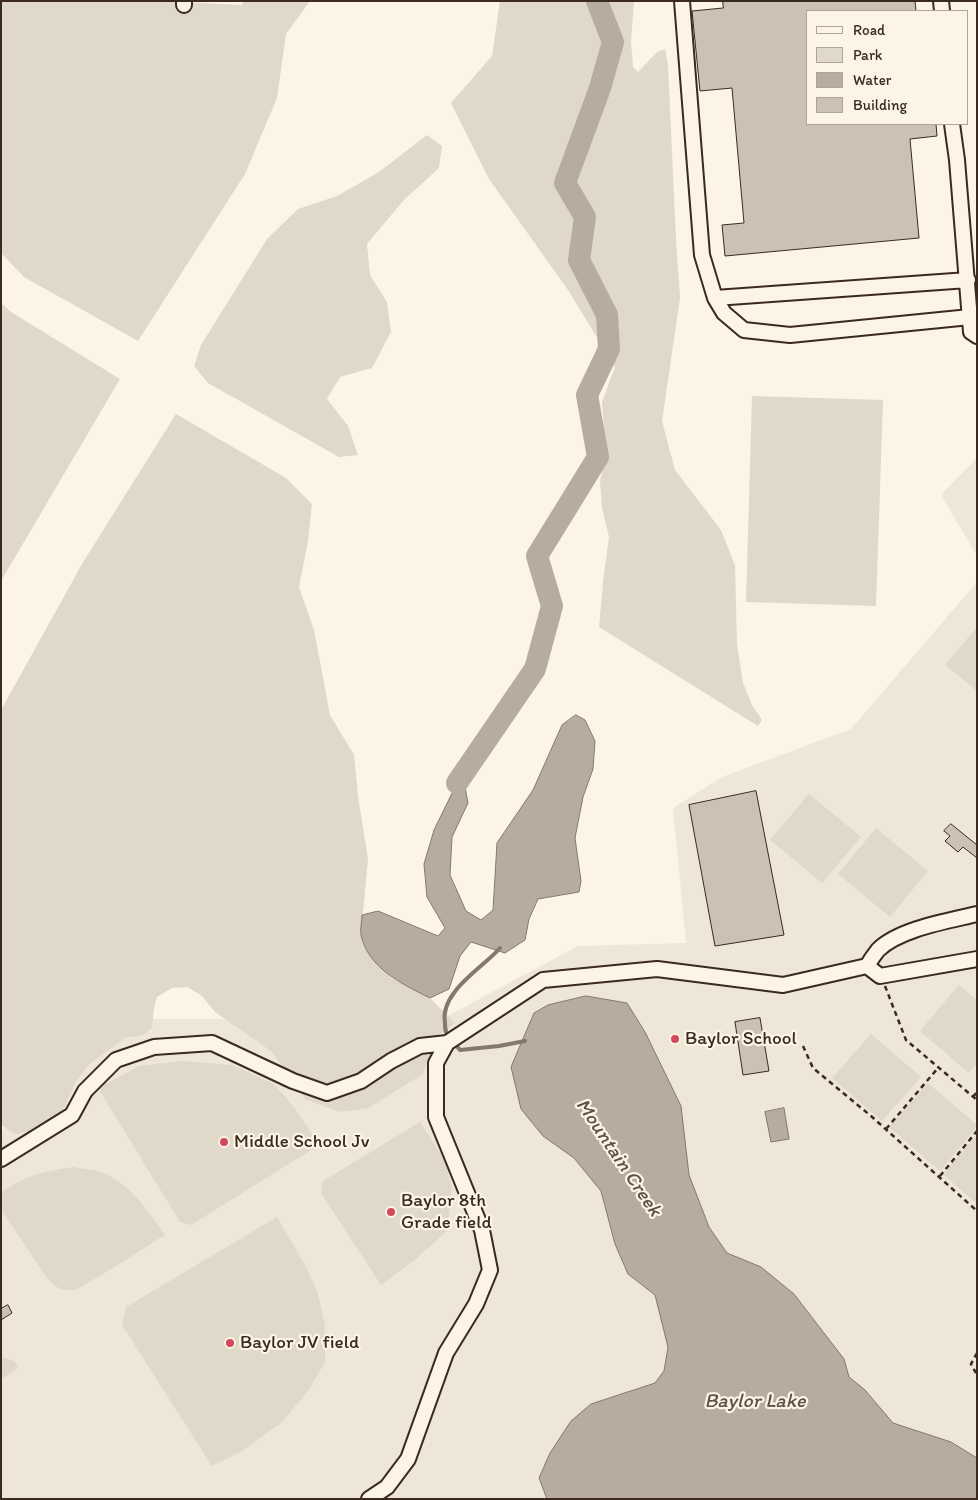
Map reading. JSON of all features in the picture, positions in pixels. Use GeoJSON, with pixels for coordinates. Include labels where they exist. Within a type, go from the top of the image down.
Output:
{"type":"FeatureCollection","features":[{"type":"Feature","properties":{"kind":"lane"},"geometry":{"type":"LineString","coordinates":[[682,1],[702,255],[715,298],[724,313],[744,330],[790,335],[970,317]]}},
{"type":"Feature","properties":{"kind":"lane"},"geometry":{"type":"LineString","coordinates":[[952,125],[968,280],[971,332],[977,336]]}},
{"type":"Feature","properties":{"kind":"lane"},"geometry":{"type":"LineString","coordinates":[[715,298],[968,280]]}},
{"type":"Feature","properties":{"kind":"lane"},"geometry":{"type":"LineString","coordinates":[[1,1159],[72,1115],[85,1091],[116,1060],[154,1047],[212,1043],[293,1081],[327,1093],[361,1081],[391,1061],[420,1046],[447,1043],[542,980],[657,969],[783,985],[867,966],[879,950],[892,940],[931,924],[977,914]]}},
{"type":"Feature","properties":{"kind":"lane"},"geometry":{"type":"LineString","coordinates":[[867,966],[880,976],[977,959]]}},
{"type":"Feature","properties":{"kind":"lane"},"geometry":{"type":"LineString","coordinates":[[368,1499],[387,1487],[408,1459],[446,1354],[476,1304],[490,1270],[482,1230],[436,1117],[436,1063],[447,1043]]}},
{"type":"Feature","properties":{"kind":"path"},"geometry":{"type":"LineString","coordinates":[[880,976],[906,1040],[977,1100]]}},
{"type":"Feature","properties":{"kind":"path"},"geometry":{"type":"LineString","coordinates":[[803,1046],[813,1068],[940,1176],[977,1211]]}},
{"type":"Feature","properties":{"kind":"path"},"geometry":{"type":"LineString","coordinates":[[886,1130],[938,1068]]}},
{"type":"Feature","properties":{"kind":"path"},"geometry":{"type":"LineString","coordinates":[[973,1097],[977,1092]]}},
{"type":"Feature","properties":{"kind":"path"},"geometry":{"type":"LineString","coordinates":[[940,1176],[977,1131]]}},
{"type":"Feature","properties":{"kind":"path"},"geometry":{"type":"LineString","coordinates":[[977,1353],[971,1364],[977,1375]]}},
{"type":"Feature","properties":{"kind":"shaded area"},"geometry":{"type":"Polygon","coordinates":[[[977,458],[977,556],[941,495],[977,458]]]}},
{"type":"Feature","properties":{"kind":"shaded area","name":"Baylor School"},"geometry":{"type":"Polygon","coordinates":[[[977,582],[977,1499],[1,1499],[1,1131],[126,1019],[442,1019],[578,946],[686,943],[673,808],[722,777],[851,729],[977,582]]]}},
{"type":"Feature","properties":{"kind":"green space"},"geometry":{"type":"Polygon","coordinates":[[[1,1],[159,1],[242,5],[243,1],[310,1],[286,34],[277,98],[245,174],[138,341],[24,277],[1,253],[1,1]]]}},
{"type":"Feature","properties":{"kind":"green space"},"geometry":{"type":"Polygon","coordinates":[[[500,1],[634,1],[631,41],[633,67],[638,72],[657,52],[665,49],[668,66],[680,298],[662,421],[675,470],[721,530],[735,565],[737,644],[743,683],[752,705],[762,720],[758,726],[599,627],[609,537],[602,508],[600,481],[606,457],[602,402],[615,367],[568,290],[489,179],[451,103],[492,56],[500,1]]]}},
{"type":"Feature","properties":{"kind":"green space"},"geometry":{"type":"Polygon","coordinates":[[[427,135],[442,146],[439,168],[404,200],[367,244],[370,275],[387,302],[391,332],[372,368],[340,377],[327,399],[348,426],[358,455],[339,457],[208,383],[194,366],[201,345],[267,239],[298,209],[337,196],[379,172],[427,135]]]}},
{"type":"Feature","properties":{"kind":"green space"},"geometry":{"type":"Polygon","coordinates":[[[1,303],[11,312],[120,379],[1,581],[1,303]]]}},
{"type":"Feature","properties":{"kind":"green space"},"geometry":{"type":"Polygon","coordinates":[[[752,396],[883,400],[876,606],[746,602],[752,396]]]}},
{"type":"Feature","properties":{"kind":"green space"},"geometry":{"type":"Polygon","coordinates":[[[176,414],[286,478],[312,504],[308,541],[299,587],[314,630],[330,715],[354,755],[358,796],[368,859],[361,934],[369,955],[392,978],[430,998],[455,1023],[436,1038],[423,1074],[368,1108],[340,1112],[305,1099],[271,1051],[215,1012],[202,996],[187,987],[172,988],[157,997],[152,1028],[143,1035],[125,1038],[88,1065],[74,1085],[65,1106],[56,1117],[32,1130],[16,1134],[1,1125],[1,710],[82,564],[176,414]]]}},
{"type":"Feature","properties":{"kind":"green space"},"geometry":{"type":"Polygon","coordinates":[[[977,627],[977,691],[945,665],[977,627]]]}},
{"type":"Feature","properties":{"kind":"green space"},"geometry":{"type":"Polygon","coordinates":[[[809,794],[861,837],[822,883],[770,840],[809,794]]]}},
{"type":"Feature","properties":{"kind":"green space"},"geometry":{"type":"Polygon","coordinates":[[[876,828],[928,871],[890,917],[838,874],[876,828]]]}},
{"type":"Feature","properties":{"kind":"green space"},"geometry":{"type":"Polygon","coordinates":[[[959,985],[977,1000],[977,1064],[969,1073],[920,1031],[959,985]]]}},
{"type":"Feature","properties":{"kind":"green space"},"geometry":{"type":"Polygon","coordinates":[[[871,1034],[921,1077],[882,1121],[832,1078],[871,1034]]]}},
{"type":"Feature","properties":{"kind":"green space","name":"Middle School Jv"},"geometry":{"type":"Polygon","coordinates":[[[183,1061],[232,1065],[274,1084],[295,1108],[319,1145],[191,1225],[180,1222],[98,1088],[139,1066],[183,1061]]]}},
{"type":"Feature","properties":{"kind":"green space"},"geometry":{"type":"Polygon","coordinates":[[[928,1083],[977,1125],[940,1171],[889,1127],[928,1083]]]}},
{"type":"Feature","properties":{"kind":"green space","name":"Baylor 8th Grade field"},"geometry":{"type":"Polygon","coordinates":[[[420,1122],[444,1159],[452,1188],[447,1231],[417,1258],[381,1285],[321,1193],[323,1181],[420,1122]]]}},
{"type":"Feature","properties":{"kind":"green space"},"geometry":{"type":"Polygon","coordinates":[[[977,1135],[977,1204],[943,1174],[977,1135]]]}},
{"type":"Feature","properties":{"kind":"green space"},"geometry":{"type":"Polygon","coordinates":[[[74,1167],[101,1172],[121,1183],[138,1199],[165,1235],[75,1290],[63,1290],[55,1286],[47,1278],[1,1209],[1,1193],[27,1178],[54,1170],[74,1167]]]}},
{"type":"Feature","properties":{"kind":"green space","name":"Baylor JV field"},"geometry":{"type":"Polygon","coordinates":[[[277,1217],[306,1267],[317,1291],[325,1325],[325,1362],[308,1391],[281,1423],[240,1452],[212,1466],[122,1325],[126,1307],[277,1217]]]}},
{"type":"Feature","properties":{"kind":"green space"},"geometry":{"type":"Polygon","coordinates":[[[4,1358],[14,1361],[18,1368],[1,1379],[1,1360],[4,1358]]]}},
{"type":"Feature","properties":{"kind":"water"},"geometry":{"type":"Polygon","coordinates":[[[576,715],[585,720],[595,741],[593,769],[583,797],[575,838],[581,881],[579,892],[538,899],[529,919],[525,940],[505,953],[471,942],[460,956],[449,989],[430,998],[398,981],[379,966],[365,947],[361,935],[362,915],[378,911],[438,936],[445,928],[427,897],[424,864],[434,830],[457,783],[465,787],[468,803],[452,837],[450,875],[466,911],[481,920],[493,910],[497,843],[533,790],[562,725],[576,715]]]}},
{"type":"Feature","properties":{"kind":"water","name":"Baylor Lake"},"geometry":{"type":"Polygon","coordinates":[[[586,996],[627,1003],[645,1032],[681,1106],[689,1175],[709,1227],[727,1253],[761,1267],[794,1294],[844,1359],[849,1377],[865,1390],[893,1423],[951,1442],[977,1458],[977,1499],[547,1499],[539,1478],[550,1453],[571,1421],[591,1404],[655,1383],[664,1371],[668,1347],[655,1295],[628,1274],[615,1244],[601,1191],[574,1158],[543,1136],[521,1109],[511,1067],[534,1013],[548,1005],[586,996]]]}},
{"type":"Feature","properties":{"kind":"water"},"geometry":{"type":"Polygon","coordinates":[[[784,1108],[789,1139],[771,1142],[765,1112],[784,1108]]]}},
{"type":"Feature","properties":{"kind":"building"},"geometry":{"type":"Polygon","coordinates":[[[723,1],[915,1],[916,10],[806,10],[806,125],[936,125],[937,136],[910,139],[919,238],[725,256],[722,225],[744,223],[732,88],[700,91],[692,11],[723,8],[723,1]]]}},
{"type":"Feature","properties":{"kind":"building"},"geometry":{"type":"Polygon","coordinates":[[[756,791],[784,935],[715,946],[689,805],[756,791]]]}},
{"type":"Feature","properties":{"kind":"building"},"geometry":{"type":"Polygon","coordinates":[[[951,824],[977,845],[977,858],[963,847],[958,852],[945,841],[950,836],[944,831],[951,824]]]}},
{"type":"Feature","properties":{"kind":"building"},"geometry":{"type":"Polygon","coordinates":[[[760,1018],[769,1071],[743,1075],[735,1022],[760,1018]]]}},
{"type":"Feature","properties":{"kind":"building"},"geometry":{"type":"Polygon","coordinates":[[[8,1305],[12,1313],[1,1320],[1,1309],[8,1305]]]}},
{"type":"Feature","properties":{"kind":"waterway"},"geometry":{"type":"LineString","coordinates":[[457,783],[535,669],[552,606],[537,556],[598,457],[587,395],[609,349],[607,315],[579,260],[585,217],[565,183],[600,88],[613,42],[597,1]]}},
{"type":"Feature","properties":{"kind":"waterway","name":"Mountain Creek"},"geometry":{"type":"LineString","coordinates":[[449,1037],[445,1025],[445,1012],[449,1001],[464,981],[500,948]]}},
{"type":"Feature","properties":{"kind":"waterway","name":"Mountain Creek"},"geometry":{"type":"LineString","coordinates":[[454,1043],[460,1050],[525,1041]]}},
{"type":"Feature","properties":{"kind":"place","name":"Baylor School"},"geometry":{"type":"Point","coordinates":[675,1039]}},
{"type":"Feature","properties":{"kind":"place","name":"Middle School Jv"},"geometry":{"type":"Point","coordinates":[224,1142]}},
{"type":"Feature","properties":{"kind":"place","name":"Baylor 8th Grade field"},"geometry":{"type":"Point","coordinates":[391,1212]}},
{"type":"Feature","properties":{"kind":"place","name":"Baylor JV field"},"geometry":{"type":"Point","coordinates":[230,1343]}}]}
